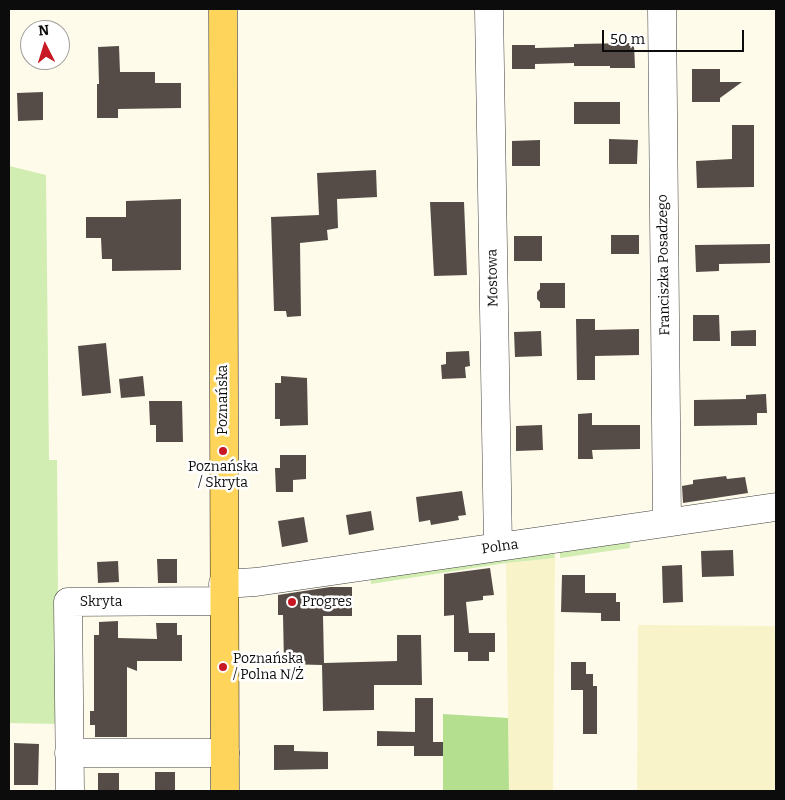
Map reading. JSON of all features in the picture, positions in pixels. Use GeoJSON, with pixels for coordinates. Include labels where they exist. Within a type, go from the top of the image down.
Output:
{"type":"FeatureCollection","features":[{"type":"Feature","properties":{"kind":"main road","name":"Poznańska"},"geometry":{"type":"LineString","coordinates":[[223,9],[225,791]]}},
{"type":"Feature","properties":{"kind":"street","name":"Mostowa"},"geometry":{"type":"LineString","coordinates":[[489,9],[498,547]]}},
{"type":"Feature","properties":{"kind":"street","name":"Franciszka Posadzego"},"geometry":{"type":"LineString","coordinates":[[662,9],[667,522]]}},
{"type":"Feature","properties":{"kind":"street","name":"Polna"},"geometry":{"type":"LineString","coordinates":[[224,593],[256,582],[776,507]]}},
{"type":"Feature","properties":{"kind":"street","name":"Skryta"},"geometry":{"type":"LineString","coordinates":[[70,791],[68,602],[224,593]]}},
{"type":"Feature","properties":{"kind":"street"},"geometry":{"type":"LineString","coordinates":[[69,753],[225,753]]}},
{"type":"Feature","properties":{"kind":"shaded area"},"geometry":{"type":"Polygon","coordinates":[[[555,558],[553,791],[509,791],[506,563],[555,558]]]}},
{"type":"Feature","properties":{"kind":"shaded area"},"geometry":{"type":"Polygon","coordinates":[[[638,625],[776,626],[776,791],[637,791],[638,625]]]}},
{"type":"Feature","properties":{"kind":"green space"},"geometry":{"type":"Polygon","coordinates":[[[9,166],[46,175],[49,460],[57,460],[59,724],[9,723],[9,166]]]}},
{"type":"Feature","properties":{"kind":"green space"},"geometry":{"type":"Polygon","coordinates":[[[629,537],[630,548],[560,558],[560,547],[629,537]]]}},
{"type":"Feature","properties":{"kind":"green space"},"geometry":{"type":"Polygon","coordinates":[[[553,548],[555,558],[506,563],[371,584],[370,576],[553,548]]]}},
{"type":"Feature","properties":{"kind":"green space"},"geometry":{"type":"Polygon","coordinates":[[[443,714],[508,718],[509,791],[443,791],[443,714]]]}},
{"type":"Feature","properties":{"kind":"building"},"geometry":{"type":"Polygon","coordinates":[[[634,43],[635,68],[574,66],[574,63],[535,64],[535,69],[512,69],[512,45],[535,45],[535,48],[574,47],[574,44],[634,43]]]}},
{"type":"Feature","properties":{"kind":"building"},"geometry":{"type":"Polygon","coordinates":[[[119,46],[120,72],[155,72],[155,83],[181,83],[181,108],[118,109],[118,118],[97,118],[97,84],[99,84],[98,47],[119,46]]]}},
{"type":"Feature","properties":{"kind":"building"},"geometry":{"type":"Polygon","coordinates":[[[692,69],[720,69],[720,82],[742,82],[720,98],[720,102],[692,102],[692,69]]]}},
{"type":"Feature","properties":{"kind":"building"},"geometry":{"type":"Polygon","coordinates":[[[43,92],[43,120],[18,121],[17,93],[43,92]]]}},
{"type":"Feature","properties":{"kind":"building"},"geometry":{"type":"Polygon","coordinates":[[[574,102],[620,102],[620,124],[574,124],[574,102]]]}},
{"type":"Feature","properties":{"kind":"building"},"geometry":{"type":"Polygon","coordinates":[[[732,125],[754,125],[754,187],[697,188],[696,161],[732,159],[732,125]]]}},
{"type":"Feature","properties":{"kind":"building"},"geometry":{"type":"Polygon","coordinates":[[[609,139],[638,140],[637,164],[609,164],[609,139]]]}},
{"type":"Feature","properties":{"kind":"building"},"geometry":{"type":"Polygon","coordinates":[[[540,140],[540,166],[512,166],[512,141],[540,140]]]}},
{"type":"Feature","properties":{"kind":"building"},"geometry":{"type":"Polygon","coordinates":[[[376,170],[377,197],[337,199],[338,228],[327,230],[328,240],[300,243],[301,316],[287,317],[286,311],[274,311],[271,217],[319,215],[317,173],[376,170]]]}},
{"type":"Feature","properties":{"kind":"building"},"geometry":{"type":"Polygon","coordinates":[[[181,199],[181,270],[112,271],[112,259],[102,259],[101,238],[86,238],[86,217],[126,217],[126,201],[181,199]]]}},
{"type":"Feature","properties":{"kind":"building"},"geometry":{"type":"Polygon","coordinates":[[[430,202],[464,202],[467,275],[434,276],[430,202]]]}},
{"type":"Feature","properties":{"kind":"building"},"geometry":{"type":"Polygon","coordinates":[[[611,235],[639,235],[639,254],[611,254],[611,235]]]}},
{"type":"Feature","properties":{"kind":"building"},"geometry":{"type":"Polygon","coordinates":[[[514,236],[542,236],[542,261],[514,261],[514,236]]]}},
{"type":"Feature","properties":{"kind":"building"},"geometry":{"type":"Polygon","coordinates":[[[770,244],[770,263],[719,264],[719,271],[696,272],[695,245],[770,244]]]}},
{"type":"Feature","properties":{"kind":"building"},"geometry":{"type":"Polygon","coordinates":[[[540,283],[565,283],[565,308],[540,308],[537,292],[540,289],[540,283]]]}},
{"type":"Feature","properties":{"kind":"building"},"geometry":{"type":"Polygon","coordinates":[[[693,315],[719,315],[720,341],[693,341],[693,315]]]}},
{"type":"Feature","properties":{"kind":"building"},"geometry":{"type":"Polygon","coordinates":[[[576,319],[595,319],[595,330],[639,329],[639,355],[595,356],[595,380],[577,380],[576,319]]]}},
{"type":"Feature","properties":{"kind":"building"},"geometry":{"type":"Polygon","coordinates":[[[756,330],[756,346],[731,346],[731,331],[756,330]]]}},
{"type":"Feature","properties":{"kind":"building"},"geometry":{"type":"Polygon","coordinates":[[[541,331],[542,356],[515,357],[514,332],[541,331]]]}},
{"type":"Feature","properties":{"kind":"building"},"geometry":{"type":"Polygon","coordinates":[[[106,343],[111,393],[82,396],[78,346],[106,343]]]}},
{"type":"Feature","properties":{"kind":"building"},"geometry":{"type":"Polygon","coordinates":[[[469,351],[470,366],[465,367],[466,378],[442,379],[441,365],[446,364],[446,352],[469,351]]]}},
{"type":"Feature","properties":{"kind":"building"},"geometry":{"type":"Polygon","coordinates":[[[143,376],[145,396],[121,398],[119,379],[143,376]]]}},
{"type":"Feature","properties":{"kind":"building"},"geometry":{"type":"Polygon","coordinates":[[[281,376],[307,378],[308,425],[280,426],[280,419],[275,419],[275,383],[281,383],[281,376]]]}},
{"type":"Feature","properties":{"kind":"building"},"geometry":{"type":"Polygon","coordinates":[[[766,394],[767,413],[757,413],[757,425],[694,426],[694,400],[746,399],[746,395],[766,394]]]}},
{"type":"Feature","properties":{"kind":"building"},"geometry":{"type":"Polygon","coordinates":[[[149,401],[182,401],[183,442],[156,442],[156,425],[150,425],[149,401]]]}},
{"type":"Feature","properties":{"kind":"building"},"geometry":{"type":"Polygon","coordinates":[[[592,413],[592,425],[640,425],[640,449],[592,450],[593,459],[578,459],[578,414],[592,413]]]}},
{"type":"Feature","properties":{"kind":"building"},"geometry":{"type":"Polygon","coordinates":[[[542,425],[543,450],[516,451],[516,426],[542,425]]]}},
{"type":"Feature","properties":{"kind":"building"},"geometry":{"type":"Polygon","coordinates":[[[280,455],[306,455],[306,479],[293,480],[293,492],[276,492],[275,468],[280,468],[280,455]]]}},
{"type":"Feature","properties":{"kind":"building"},"geometry":{"type":"Polygon","coordinates":[[[726,476],[727,479],[745,477],[748,493],[683,503],[682,486],[693,484],[693,480],[726,476]]]}},
{"type":"Feature","properties":{"kind":"building"},"geometry":{"type":"Polygon","coordinates":[[[462,491],[466,515],[458,516],[459,520],[431,525],[430,520],[419,522],[416,497],[462,491]]]}},
{"type":"Feature","properties":{"kind":"building"},"geometry":{"type":"Polygon","coordinates":[[[371,511],[374,530],[349,535],[346,515],[371,511]]]}},
{"type":"Feature","properties":{"kind":"building"},"geometry":{"type":"Polygon","coordinates":[[[304,517],[308,542],[282,547],[278,521],[304,517]]]}},
{"type":"Feature","properties":{"kind":"building"},"geometry":{"type":"Polygon","coordinates":[[[733,550],[734,576],[702,577],[701,551],[733,550]]]}},
{"type":"Feature","properties":{"kind":"building"},"geometry":{"type":"Polygon","coordinates":[[[157,559],[177,559],[177,583],[158,583],[157,559]]]}},
{"type":"Feature","properties":{"kind":"building"},"geometry":{"type":"Polygon","coordinates":[[[118,561],[119,582],[98,583],[97,562],[118,561]]]}},
{"type":"Feature","properties":{"kind":"building"},"geometry":{"type":"Polygon","coordinates":[[[682,565],[683,602],[663,603],[662,566],[682,565]]]}},
{"type":"Feature","properties":{"kind":"building"},"geometry":{"type":"Polygon","coordinates":[[[490,568],[494,595],[483,596],[483,600],[466,602],[469,633],[495,633],[495,652],[489,652],[489,661],[468,661],[468,652],[454,652],[454,615],[444,616],[444,574],[490,568]]]}},
{"type":"Feature","properties":{"kind":"building"},"geometry":{"type":"Polygon","coordinates":[[[562,575],[585,575],[585,593],[616,593],[616,602],[620,602],[620,621],[601,621],[601,613],[561,612],[562,575]]]}},
{"type":"Feature","properties":{"kind":"building"},"geometry":{"type":"Polygon","coordinates":[[[330,587],[352,587],[352,616],[323,616],[324,663],[397,661],[397,635],[421,635],[422,685],[374,685],[374,710],[323,711],[322,665],[284,664],[283,615],[278,615],[278,595],[330,587]]]}},
{"type":"Feature","properties":{"kind":"building"},"geometry":{"type":"Polygon","coordinates":[[[118,621],[118,638],[157,639],[156,623],[177,623],[177,635],[182,635],[182,661],[137,661],[137,671],[127,667],[127,737],[95,737],[95,725],[90,725],[90,711],[94,711],[94,635],[99,635],[99,622],[118,621]]]}},
{"type":"Feature","properties":{"kind":"building"},"geometry":{"type":"Polygon","coordinates":[[[571,662],[586,662],[586,674],[593,674],[593,686],[597,686],[597,734],[583,734],[583,690],[571,690],[571,662]]]}},
{"type":"Feature","properties":{"kind":"building"},"geometry":{"type":"Polygon","coordinates":[[[415,698],[433,698],[433,742],[443,742],[443,756],[414,756],[414,746],[377,746],[377,731],[415,732],[415,698]]]}},
{"type":"Feature","properties":{"kind":"building"},"geometry":{"type":"Polygon","coordinates":[[[14,743],[39,744],[38,785],[14,785],[14,743]]]}},
{"type":"Feature","properties":{"kind":"building"},"geometry":{"type":"Polygon","coordinates":[[[274,745],[294,745],[294,751],[328,752],[328,769],[274,770],[274,745]]]}},
{"type":"Feature","properties":{"kind":"building"},"geometry":{"type":"Polygon","coordinates":[[[155,772],[175,772],[175,791],[155,791],[155,772]]]}},
{"type":"Feature","properties":{"kind":"building"},"geometry":{"type":"Polygon","coordinates":[[[98,773],[119,773],[119,791],[98,791],[98,773]]]}},
{"type":"Feature","properties":{"kind":"place","name":"Poznańska / Skryta"},"geometry":{"type":"Point","coordinates":[223,451]}},
{"type":"Feature","properties":{"kind":"place","name":"Progres"},"geometry":{"type":"Point","coordinates":[292,602]}},
{"type":"Feature","properties":{"kind":"place","name":"Poznańska / Polna N/Ż"},"geometry":{"type":"Point","coordinates":[223,667]}}]}
